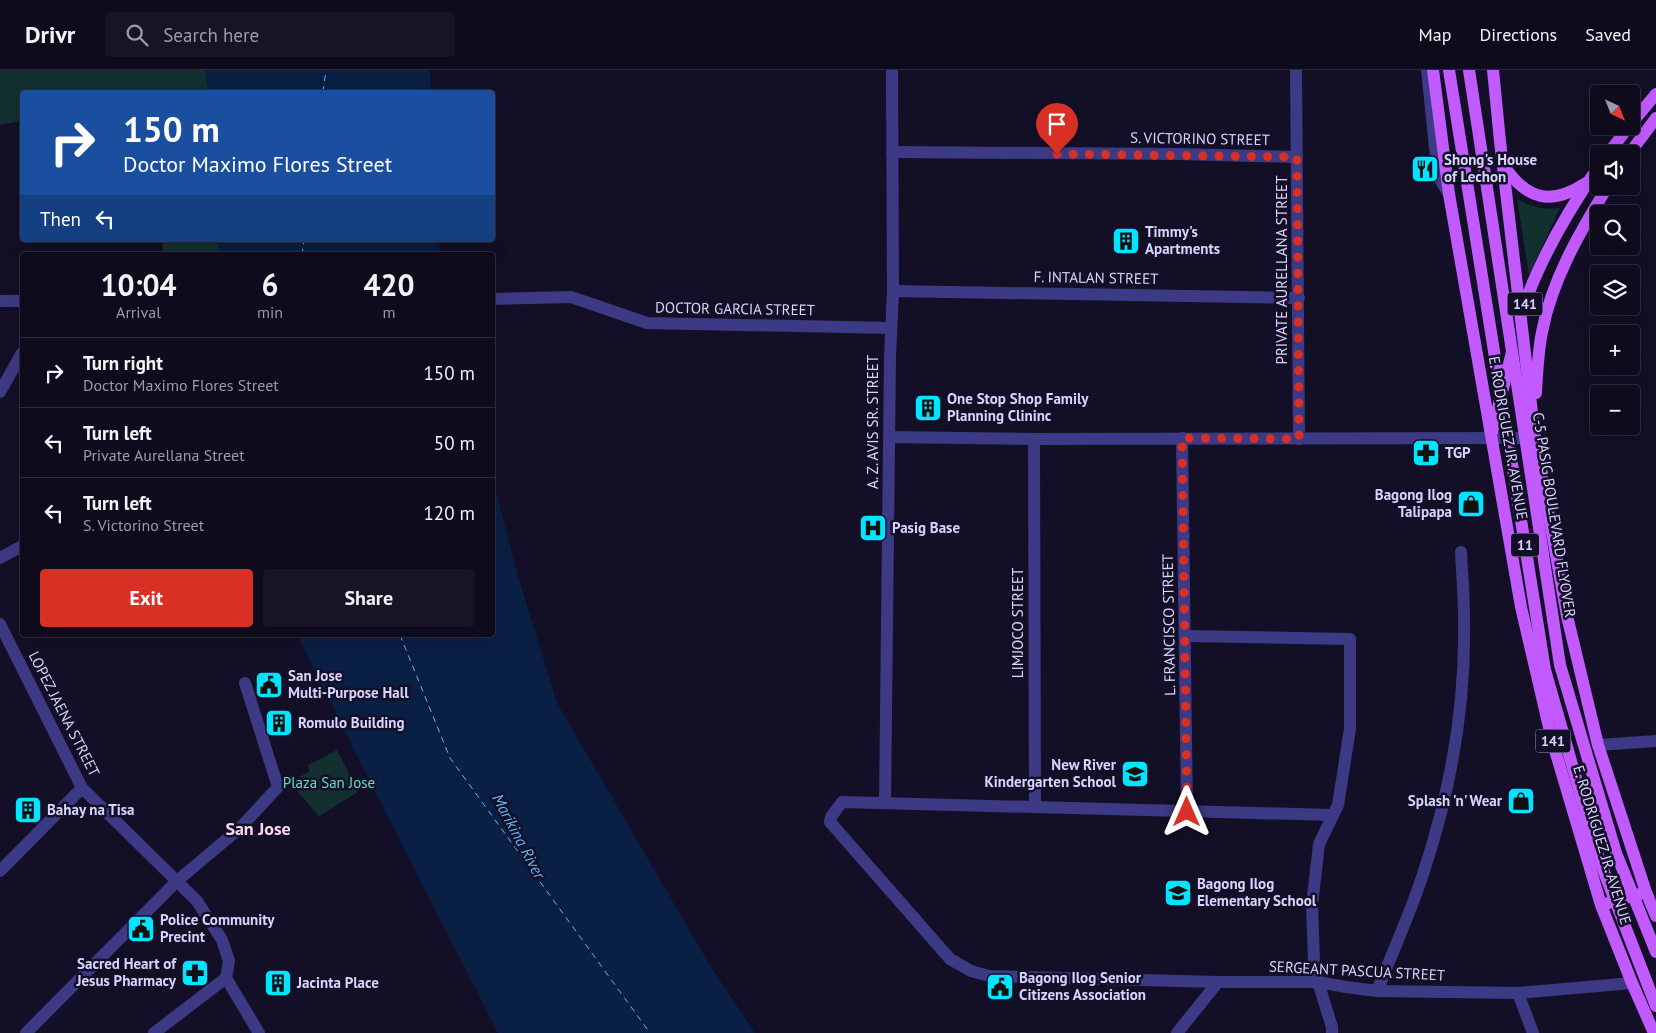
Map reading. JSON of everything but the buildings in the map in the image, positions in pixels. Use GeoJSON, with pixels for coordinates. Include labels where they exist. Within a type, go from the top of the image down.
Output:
{"type":"FeatureCollection","features":[{"type":"Feature","properties":{"kind":"main road","name":"E. RODRIGUEZ JR. AVENUE"},"geometry":{"type":"LineString","coordinates":[[1433,70],[1449,194],[1521,607],[1552,740],[1601,906],[1654,1033]]}},
{"type":"Feature","properties":{"kind":"main road","name":"11"},"geometry":{"type":"LineString","coordinates":[[1448,70],[1545,670],[1599,859],[1656,1006]]}},
{"type":"Feature","properties":{"kind":"main road","name":"C-5 PASIG BOULEVARD FLYOVER"},"geometry":{"type":"LineString","coordinates":[[1470,70],[1560,665],[1616,853],[1656,952]]}},
{"type":"Feature","properties":{"kind":"main road","name":"E. RODRIGUEZ JR. AVENUE"},"geometry":{"type":"LineString","coordinates":[[1493,70],[1535,438],[1567,616],[1598,745],[1646,892],[1656,916]]}},
{"type":"Feature","properties":{"kind":"main road"},"geometry":{"type":"LineString","coordinates":[[1640,113],[1656,94]]}},
{"type":"Feature","properties":{"kind":"main road"},"geometry":{"type":"LineString","coordinates":[[1636,145],[1656,118]]}},
{"type":"Feature","properties":{"kind":"main road"},"geometry":{"type":"LineString","coordinates":[[1615,145],[1622,135]]}},
{"type":"Feature","properties":{"kind":"main road"},"geometry":{"type":"LineString","coordinates":[[1503,165],[1521,187],[1531,193],[1542,196],[1566,194],[1588,182]]}},
{"type":"Feature","properties":{"kind":"main road","name":"141"},"geometry":{"type":"LineString","coordinates":[[1491,437],[1521,315],[1535,277],[1558,228],[1590,179]]}},
{"type":"Feature","properties":{"kind":"main road","name":"141"},"geometry":{"type":"LineString","coordinates":[[1535,438],[1538,354],[1547,312],[1557,281],[1568,257],[1603,195]]}},
{"type":"Feature","properties":{"kind":"main road"},"geometry":{"type":"LineString","coordinates":[[1601,906],[1646,892]]}},
{"type":"Feature","properties":{"kind":"street","name":"A. Z. AVIS SR. STREET"},"geometry":{"type":"LineString","coordinates":[[885,803],[893,291],[892,70]]}},
{"type":"Feature","properties":{"kind":"street","name":"PRIVATE AURELLANA STREET"},"geometry":{"type":"LineString","coordinates":[[1296,70],[1299,439]]}},
{"type":"Feature","properties":{"kind":"street"},"geometry":{"type":"LineString","coordinates":[[1426,70],[1438,176],[1449,194]]}},
{"type":"Feature","properties":{"kind":"street","name":"S. VICTORINO STREET"},"geometry":{"type":"LineString","coordinates":[[892,152],[1177,154],[1297,157]]}},
{"type":"Feature","properties":{"kind":"street","name":"F. INTALAN STREET"},"geometry":{"type":"LineString","coordinates":[[893,291],[1299,298]]}},
{"type":"Feature","properties":{"kind":"street","name":"DOCTOR GARCIA STREET"},"geometry":{"type":"LineString","coordinates":[[495,299],[571,296],[647,324],[891,328]]}},
{"type":"Feature","properties":{"kind":"street"},"geometry":{"type":"LineString","coordinates":[[0,300],[20,301]]}},
{"type":"Feature","properties":{"kind":"street"},"geometry":{"type":"LineString","coordinates":[[0,392],[20,357]]}},
{"type":"Feature","properties":{"kind":"street"},"geometry":{"type":"LineString","coordinates":[[890,437],[1034,439],[1535,438]]}},
{"type":"Feature","properties":{"kind":"street","name":"L. FRANCISCO STREET"},"geometry":{"type":"LineString","coordinates":[[1182,438],[1187,812]]}},
{"type":"Feature","properties":{"kind":"street","name":"LIMJOCO STREET"},"geometry":{"type":"LineString","coordinates":[[1034,439],[1035,807]]}},
{"type":"Feature","properties":{"kind":"street"},"geometry":{"type":"LineString","coordinates":[[0,558],[20,547]]}},
{"type":"Feature","properties":{"kind":"street"},"geometry":{"type":"LineString","coordinates":[[1377,991],[1424,872],[1442,809],[1455,746],[1462,682],[1464,626],[1461,552]]}},
{"type":"Feature","properties":{"kind":"street","name":"LOPEZ JAENA STREET"},"geometry":{"type":"LineString","coordinates":[[0,624],[82,788],[197,901],[222,940],[229,961],[226,978]]}},
{"type":"Feature","properties":{"kind":"street"},"geometry":{"type":"LineString","coordinates":[[1185,636],[1350,639],[1350,729],[1338,805],[1319,844],[1312,905],[1314,962],[1332,1033]]}},
{"type":"Feature","properties":{"kind":"street"},"geometry":{"type":"LineString","coordinates":[[26,1033],[177,882],[240,828],[278,786],[245,683]]}},
{"type":"Feature","properties":{"kind":"street"},"geometry":{"type":"LineString","coordinates":[[1598,745],[1656,741]]}},
{"type":"Feature","properties":{"kind":"street"},"geometry":{"type":"LineString","coordinates":[[0,871],[82,788]]}},
{"type":"Feature","properties":{"kind":"street","name":"SERGEANT PASCUA STREET"},"geometry":{"type":"LineString","coordinates":[[885,803],[842,802],[830,822],[950,959],[971,971],[989,976],[1218,982],[1318,982],[1377,991],[1518,992],[1632,983]]}},
{"type":"Feature","properties":{"kind":"street"},"geometry":{"type":"LineString","coordinates":[[885,803],[1332,815]]}},
{"type":"Feature","properties":{"kind":"street"},"geometry":{"type":"LineString","coordinates":[[154,1033],[226,978],[259,1033]]}},
{"type":"Feature","properties":{"kind":"street"},"geometry":{"type":"LineString","coordinates":[[1177,1033],[1218,982]]}},
{"type":"Feature","properties":{"kind":"street"},"geometry":{"type":"LineString","coordinates":[[1518,992],[1533,1033]]}},
{"type":"Feature","properties":{"kind":"green space"},"geometry":{"type":"Polygon","coordinates":[[[0,70],[205,70],[209,90],[20,90],[20,121],[0,125],[0,70]]]}},
{"type":"Feature","properties":{"kind":"green space"},"geometry":{"type":"Polygon","coordinates":[[[1517,199],[1538,207],[1548,209],[1560,208],[1529,275],[1517,199]]]}},
{"type":"Feature","properties":{"kind":"green space"},"geometry":{"type":"Polygon","coordinates":[[[162,242],[218,242],[219,252],[163,252],[162,242]]]}},
{"type":"Feature","properties":{"kind":"green space","name":"Plaza San Jose"},"geometry":{"type":"Polygon","coordinates":[[[337,750],[358,792],[319,816],[289,782],[309,772],[308,765],[337,750]]]}},
{"type":"Feature","properties":{"kind":"water"},"geometry":{"type":"Polygon","coordinates":[[[205,70],[430,70],[431,90],[209,90],[205,70]]]}},
{"type":"Feature","properties":{"kind":"water"},"geometry":{"type":"Polygon","coordinates":[[[218,242],[439,242],[440,252],[219,252],[218,242]]]}},
{"type":"Feature","properties":{"kind":"water","name":"Marikina River"},"geometry":{"type":"Polygon","coordinates":[[[495,488],[520,583],[557,703],[711,967],[755,1033],[498,1033],[298,637],[495,637],[495,488]]]}},
{"type":"Feature","properties":{"kind":"ferry route"},"geometry":{"type":"LineString","coordinates":[[323,90],[326,70]]}},
{"type":"Feature","properties":{"kind":"ferry route"},"geometry":{"type":"LineString","coordinates":[[302,252],[304,242]]}},
{"type":"Feature","properties":{"kind":"ferry route"},"geometry":{"type":"LineString","coordinates":[[401,637],[450,758],[650,1033]]}},
{"type":"Feature","properties":{"kind":"place","name":"Shong's House of Lechon"},"geometry":{"type":"Point","coordinates":[1425,169]}},
{"type":"Feature","properties":{"kind":"place","name":"Timmy's Apartments"},"geometry":{"type":"Point","coordinates":[1126,241]}},
{"type":"Feature","properties":{"kind":"place","name":"One Stop Shop Family Planning Clininc"},"geometry":{"type":"Point","coordinates":[928,408]}},
{"type":"Feature","properties":{"kind":"place","name":"TGP"},"geometry":{"type":"Point","coordinates":[1426,453]}},
{"type":"Feature","properties":{"kind":"place","name":"Bagong Ilog Talipapa"},"geometry":{"type":"Point","coordinates":[1471,504]}},
{"type":"Feature","properties":{"kind":"place","name":"Pasig Base"},"geometry":{"type":"Point","coordinates":[873,528]}},
{"type":"Feature","properties":{"kind":"place","name":"San Jose Multi-Purpose Hall"},"geometry":{"type":"Point","coordinates":[269,685]}},
{"type":"Feature","properties":{"kind":"place","name":"Romulo Building"},"geometry":{"type":"Point","coordinates":[279,723]}},
{"type":"Feature","properties":{"kind":"place","name":"New River Kindergarten School"},"geometry":{"type":"Point","coordinates":[1135,774]}},
{"type":"Feature","properties":{"kind":"place","name":"Splash 'n' Wear"},"geometry":{"type":"Point","coordinates":[1521,801]}},
{"type":"Feature","properties":{"kind":"place","name":"Bahay na Tisa"},"geometry":{"type":"Point","coordinates":[28,810]}},
{"type":"Feature","properties":{"kind":"place","name":"Bagong Ilog Elementary School"},"geometry":{"type":"Point","coordinates":[1178,893]}},
{"type":"Feature","properties":{"kind":"place","name":"Police Community Precint"},"geometry":{"type":"Point","coordinates":[141,929]}},
{"type":"Feature","properties":{"kind":"place","name":"Sacred Heart of Jesus Pharmacy"},"geometry":{"type":"Point","coordinates":[195,973]}},
{"type":"Feature","properties":{"kind":"place","name":"Jacinta Place"},"geometry":{"type":"Point","coordinates":[278,983]}},
{"type":"Feature","properties":{"kind":"place","name":"Bagong Ilog Senior Citizens Association"},"geometry":{"type":"Point","coordinates":[1000,987]}},
{"type":"Feature","properties":{"kind":"district","name":"San Jose"},"geometry":{"type":"Point","coordinates":[258,829]}},
{"type":"Feature","properties":{"kind":"route"},"geometry":{"type":"LineString","coordinates":[[1057,154],[1297,157],[1299,439],[1182,438],[1187,812]]}}]}
